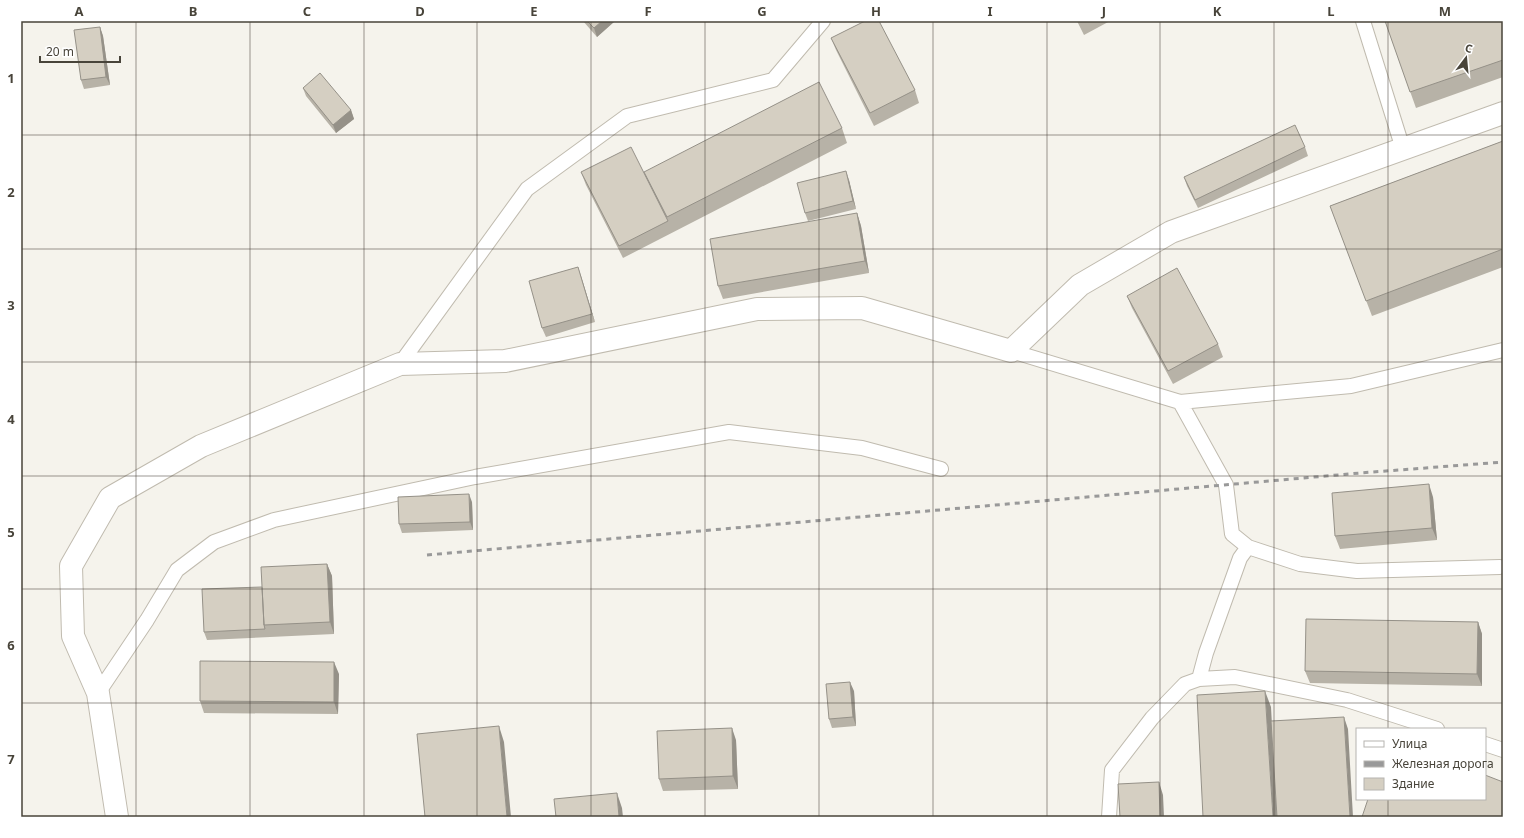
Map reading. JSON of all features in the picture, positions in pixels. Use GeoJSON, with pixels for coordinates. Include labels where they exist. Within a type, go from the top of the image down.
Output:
{"type":"FeatureCollection","features":[{"type":"Feature","properties":{"kind":"street"},"geometry":{"type":"LineString","coordinates":[[117,817],[98,693],[73,636],[71,566],[110,498],[201,446],[400,364],[505,361],[757,309],[862,308],[1011,351],[1080,285],[1170,232],[1503,113]]}},
{"type":"Feature","properties":{"kind":"lane"},"geometry":{"type":"LineString","coordinates":[[400,364],[527,189],[627,116],[773,80],[823,21]]}},
{"type":"Feature","properties":{"kind":"lane"},"geometry":{"type":"LineString","coordinates":[[1363,21],[1404,149]]}},
{"type":"Feature","properties":{"kind":"lane"},"geometry":{"type":"LineString","coordinates":[[1011,351],[1180,402],[1351,386],[1503,350]]}},
{"type":"Feature","properties":{"kind":"lane"},"geometry":{"type":"LineString","coordinates":[[1180,402],[1226,484],[1232,534],[1248,547],[1300,564],[1357,571],[1500,567]]}},
{"type":"Feature","properties":{"kind":"lane"},"geometry":{"type":"LineString","coordinates":[[98,693],[147,620],[177,570],[214,542],[274,520],[475,477],[729,432],[862,448],[941,469]]}},
{"type":"Feature","properties":{"kind":"lane"},"geometry":{"type":"LineString","coordinates":[[1199,679],[1206,653],[1240,558],[1248,547]]}},
{"type":"Feature","properties":{"kind":"lane"},"geometry":{"type":"LineString","coordinates":[[1109,817],[1112,770],[1152,718],[1184,684],[1199,679],[1235,677],[1347,700],[1434,728]]}},
{"type":"Feature","properties":{"kind":"lane"},"geometry":{"type":"LineString","coordinates":[[1486,744],[1503,750]]}},
{"type":"Feature","properties":{"kind":"building"},"geometry":{"type":"Polygon","coordinates":[[[587,21],[602,21],[594,28],[587,21]]]}},
{"type":"Feature","properties":{"kind":"building"},"geometry":{"type":"Polygon","coordinates":[[[865,21],[879,21],[915,90],[870,113],[831,38],[865,21]]]}},
{"type":"Feature","properties":{"kind":"building"},"geometry":{"type":"Polygon","coordinates":[[[1385,21],[1503,21],[1503,60],[1410,92],[1385,21]]]}},
{"type":"Feature","properties":{"kind":"building"},"geometry":{"type":"Polygon","coordinates":[[[100,27],[106,77],[81,80],[74,30],[100,27]]]}},
{"type":"Feature","properties":{"kind":"building"},"geometry":{"type":"Polygon","coordinates":[[[320,73],[351,110],[333,125],[303,88],[320,73]]]}},
{"type":"Feature","properties":{"kind":"building"},"geometry":{"type":"Polygon","coordinates":[[[819,82],[842,128],[667,217],[644,172],[819,82]]]}},
{"type":"Feature","properties":{"kind":"building"},"geometry":{"type":"Polygon","coordinates":[[[1295,125],[1305,147],[1195,200],[1184,177],[1295,125]]]}},
{"type":"Feature","properties":{"kind":"building"},"geometry":{"type":"Polygon","coordinates":[[[1503,141],[1503,249],[1366,301],[1330,206],[1503,141]]]}},
{"type":"Feature","properties":{"kind":"building"},"geometry":{"type":"Polygon","coordinates":[[[631,147],[668,221],[619,246],[581,172],[631,147]]]}},
{"type":"Feature","properties":{"kind":"building"},"geometry":{"type":"Polygon","coordinates":[[[846,171],[853,201],[805,213],[797,183],[846,171]]]}},
{"type":"Feature","properties":{"kind":"building"},"geometry":{"type":"Polygon","coordinates":[[[857,213],[865,261],[718,286],[710,239],[857,213]]]}},
{"type":"Feature","properties":{"kind":"building"},"geometry":{"type":"Polygon","coordinates":[[[578,267],[592,314],[542,328],[529,281],[578,267]]]}},
{"type":"Feature","properties":{"kind":"building"},"geometry":{"type":"Polygon","coordinates":[[[1177,268],[1218,344],[1168,371],[1127,296],[1177,268]]]}},
{"type":"Feature","properties":{"kind":"building"},"geometry":{"type":"Polygon","coordinates":[[[1429,484],[1432,528],[1335,536],[1332,493],[1429,484]]]}},
{"type":"Feature","properties":{"kind":"building"},"geometry":{"type":"Polygon","coordinates":[[[469,494],[470,522],[399,524],[398,497],[469,494]]]}},
{"type":"Feature","properties":{"kind":"building"},"geometry":{"type":"Polygon","coordinates":[[[327,564],[330,622],[264,625],[261,567],[327,564]]]}},
{"type":"Feature","properties":{"kind":"building"},"geometry":{"type":"Polygon","coordinates":[[[262,587],[265,629],[204,632],[202,589],[262,587]]]}},
{"type":"Feature","properties":{"kind":"building"},"geometry":{"type":"Polygon","coordinates":[[[1306,619],[1478,622],[1477,674],[1305,671],[1306,619]]]}},
{"type":"Feature","properties":{"kind":"building"},"geometry":{"type":"Polygon","coordinates":[[[200,661],[334,662],[334,702],[200,701],[200,661]]]}},
{"type":"Feature","properties":{"kind":"building"},"geometry":{"type":"Polygon","coordinates":[[[850,682],[853,717],[829,719],[826,684],[850,682]]]}},
{"type":"Feature","properties":{"kind":"building"},"geometry":{"type":"Polygon","coordinates":[[[1265,691],[1273,817],[1203,817],[1197,695],[1265,691]]]}},
{"type":"Feature","properties":{"kind":"building"},"geometry":{"type":"Polygon","coordinates":[[[1344,717],[1350,817],[1277,817],[1271,721],[1344,717]]]}},
{"type":"Feature","properties":{"kind":"building"},"geometry":{"type":"Polygon","coordinates":[[[499,726],[507,817],[425,817],[417,734],[499,726]]]}},
{"type":"Feature","properties":{"kind":"building"},"geometry":{"type":"Polygon","coordinates":[[[732,728],[733,776],[659,779],[657,731],[732,728]]]}},
{"type":"Feature","properties":{"kind":"building"},"geometry":{"type":"Polygon","coordinates":[[[1486,775],[1503,782],[1503,817],[1362,817],[1368,800],[1486,800],[1486,775]]]}},
{"type":"Feature","properties":{"kind":"building"},"geometry":{"type":"Polygon","coordinates":[[[1159,782],[1160,817],[1120,817],[1118,784],[1159,782]]]}},
{"type":"Feature","properties":{"kind":"building"},"geometry":{"type":"Polygon","coordinates":[[[617,793],[619,817],[556,817],[554,799],[617,793]]]}},
{"type":"Feature","properties":{"kind":"railway"},"geometry":{"type":"LineString","coordinates":[[427,555],[1360,473],[1503,462]]}}]}
